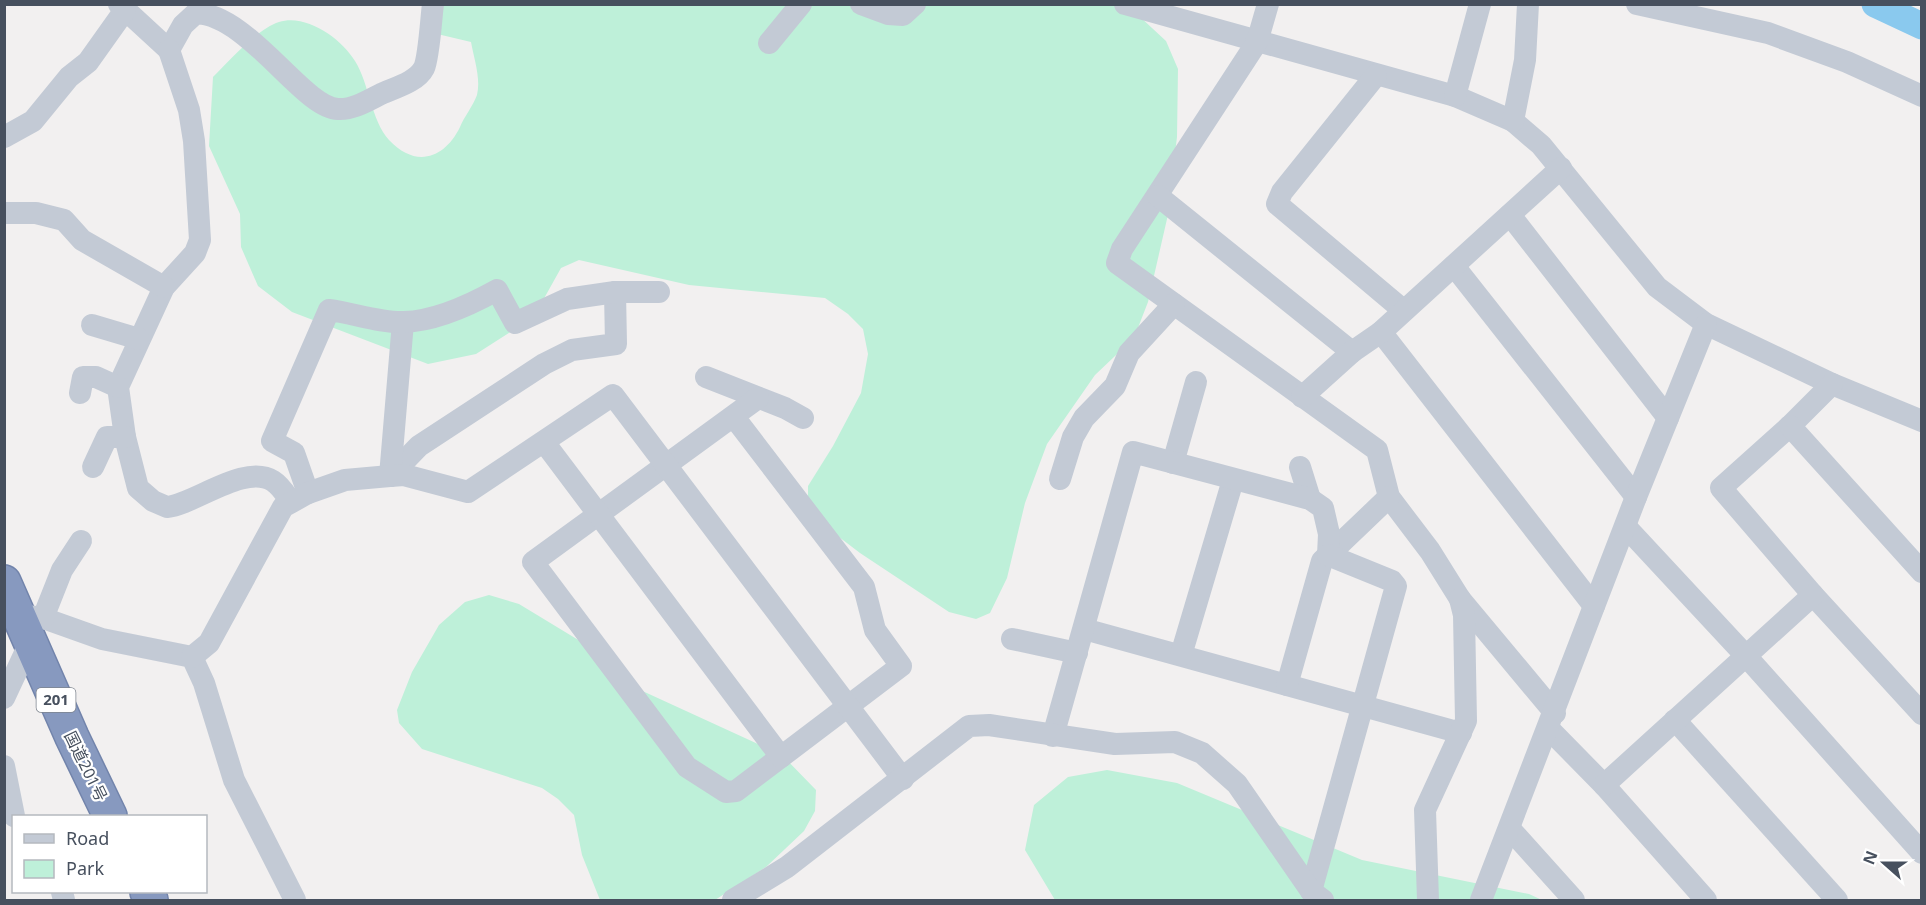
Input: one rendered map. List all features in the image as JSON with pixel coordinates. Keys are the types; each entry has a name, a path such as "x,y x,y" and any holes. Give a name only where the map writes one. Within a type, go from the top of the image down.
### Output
{"highway":[{"name":"国道201号","path":"4,582 31,626 72,737 110,815"}],"street":[{"path":"169,50 189,17 196,13 204,14 250,39 312,95 326,106 338,109 363,103 411,81 423,69 433,4"},
{"path":"769,44 801,4"},
{"path":"861,4 888,14 903,15 915,4"},
{"path":"1125,4 1455,96 1513,121 1541,145 1561,168 1657,287 1706,324 1832,384 1921,419"},
{"path":"1268,4 1257,42 1122,249 1117,263 1377,450 1389,497 1430,551 1460,599 1552,720 1698,898"},
{"path":"1455,96 1480,4"},
{"path":"1513,121 1525,60 1528,4"},
{"path":"1637,4 1768,33 1847,62 1922,96"},
{"path":"4,137 33,121 69,77 88,62 122,7 169,50 186,95 191,120 200,240 195,253 164,287 118,387 125,437 138,488 153,501 167,507 228,483 257,477 271,480 300,498"},
{"path":"1376,75 1282,192 1277,204 1403,310"},
{"path":"1302,397 1352,352 1381,332 1561,168"},
{"path":"1158,196 1352,352"},
{"path":"4,213 36,213 64,220 82,240 164,287"},
{"path":"1510,215 1668,418"},
{"path":"1454,266 1636,497"},
{"path":"300,498 294,453 273,441 329,310 403,322 431,317 474,303 497,290 515,322 567,300 615,292 659,292"},
{"path":"390,476 419,446 544,364 572,350 616,344 615,292"},
{"path":"1060,479 1073,437 1084,418 1115,386 1129,353 1174,304"},
{"path":"390,476 403,322"},
{"path":"1481,900 1636,497 1706,324"},
{"path":"92,325 139,339"},
{"path":"1381,332 1594,606"},
{"path":"80,393 83,377 96,377 118,387"},
{"path":"706,377 803,418"},
{"path":"1173,463 1196,382"},
{"path":"1832,384 1790,426 1721,488 1813,595 1919,705"},
{"path":"192,657 209,643 283,507 345,480 390,476 404,475 468,492 613,395 903,779"},
{"path":"734,417 864,587 875,630 901,666 782,758 736,791 726,792 687,767 533,562 758,398"},
{"path":"1790,426 1922,572"},
{"path":"93,468 107,437 125,437"},
{"path":"544,442 782,758"},
{"path":"1053,736 1132,452 1310,499 1323,508 1329,534 1328,555"},
{"path":"1300,467 1310,499"},
{"path":"1181,655 1233,480"},
{"path":"1287,685 1322,561 1389,497"},
{"path":"1626,527 1746,656 1922,853"},
{"path":"4,698 26,652 31,626 81,541"},
{"path":"1317,896 1362,707 1396,586 1392,581 1328,555"},
{"path":"1604,785 1813,595"},
{"path":"1428,900 1425,810 1466,721 1464,615 1460,599"},
{"path":"31,626 192,657"},
{"path":"1084,629 1461,733"},
{"path":"1012,639 1077,653"},
{"path":"192,657 204,683 234,780 295,900"},
{"path":"1676,720 1838,900"},
{"path":"733,900 787,867 969,726 989,725 1115,744 1175,742 1202,753 1238,784 1317,896"},
{"path":"4,766 14,815"},
{"path":"1510,829 1575,900"}],"green space":[{"path":"437,5 1122,5 1138,15 1166,41 1178,69 1177,137 1167,219 1148,302 1134,338 1095,375 1047,444 1025,503 1007,578 990,613 976,619 949,612 860,553 822,524 808,501 808,486 833,446 861,393 868,354 863,329 848,314 825,298 689,285 579,260 561,268 537,311 512,331 476,354 428,364 292,312 258,286 241,247 240,214 209,146 213,77 244,46 271,26 289,20 311,25 341,44 355,61 378,122 389,140 409,155 429,156 438,152 454,138 478,89 478,75 471,42 433,33"},
{"path":"489,595 519,604 580,641 625,683 782,755 816,790 815,811 804,831 766,867 715,900 600,900 582,855 574,815 558,799 542,788 422,749 399,723 397,710 412,672 439,625 465,602"},
{"path":"1107,770 1177,783 1362,860 1529,894 1542,900 1055,900 1025,850 1034,805 1068,777"}],"waterway":[{"path":"1875,4 1922,26"}]}
